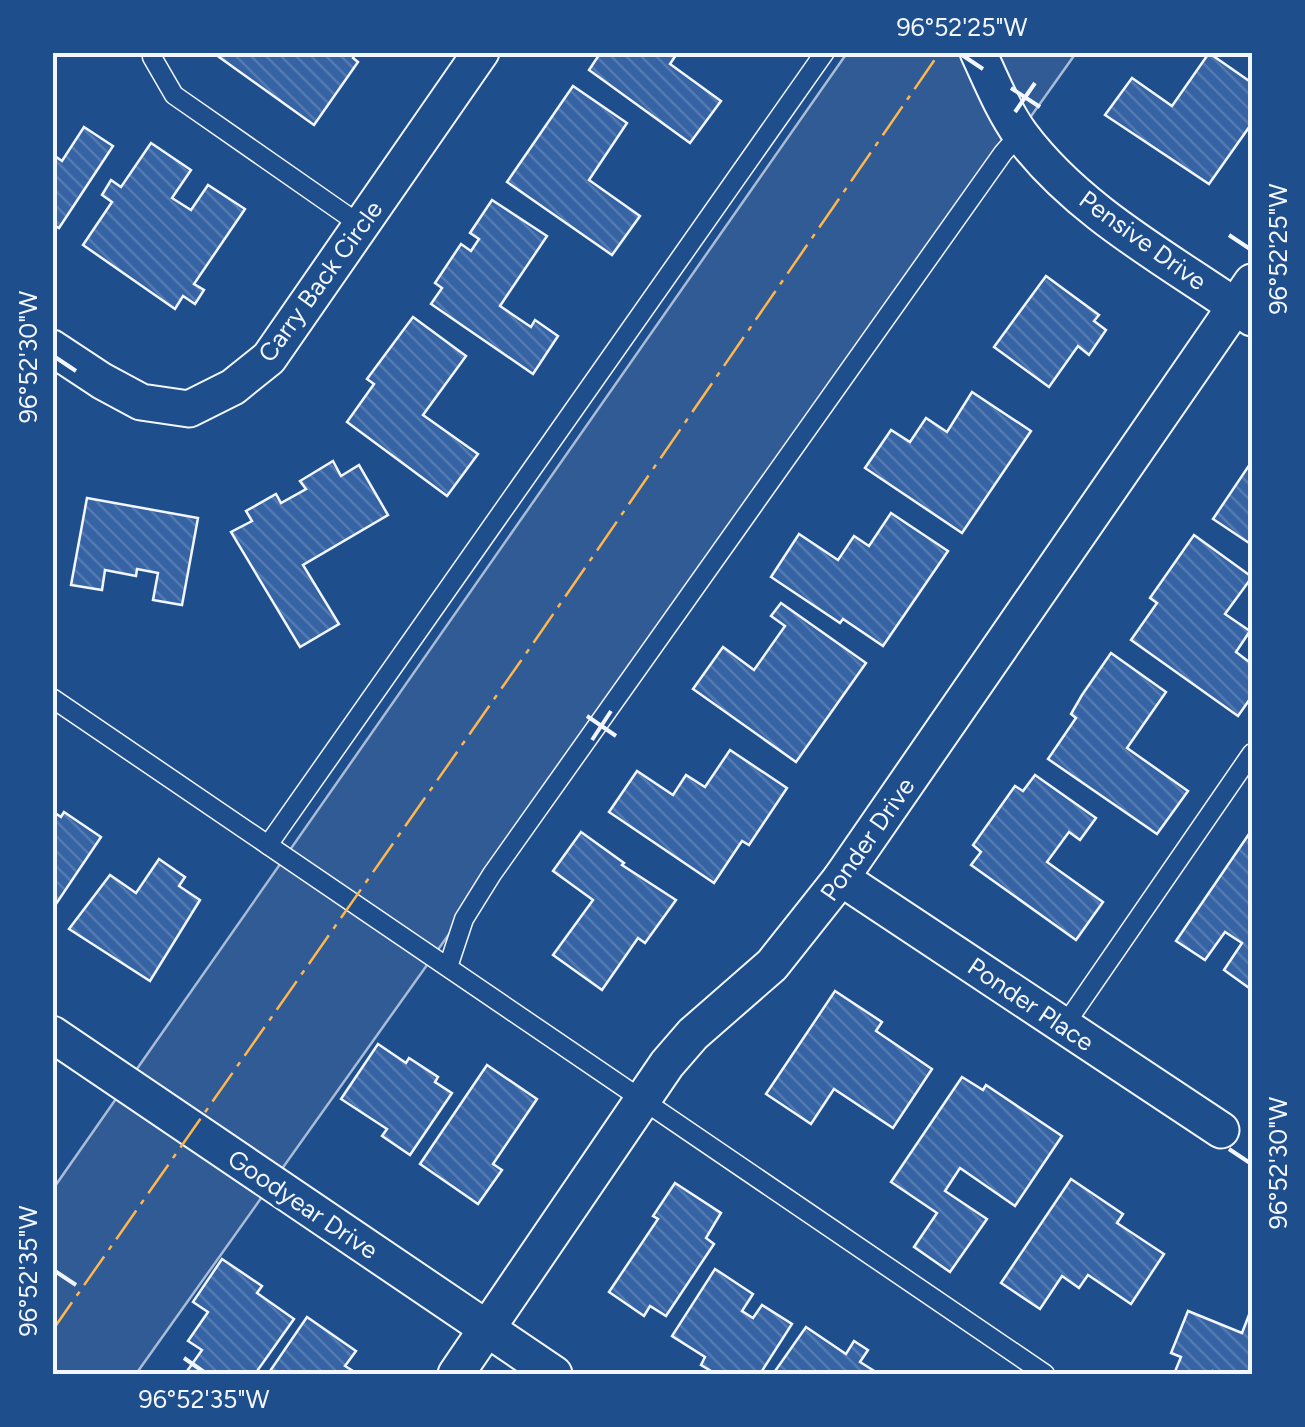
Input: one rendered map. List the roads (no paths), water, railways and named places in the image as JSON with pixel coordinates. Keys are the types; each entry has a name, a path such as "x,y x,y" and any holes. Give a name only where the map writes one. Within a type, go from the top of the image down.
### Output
{"street":[{"name":"Carry Back Circle","path":"52,348 102,382 141,402 188,408 233,386 269,358 481,52"},
{"name":"Pensive Drive","path":"978,52 1020,134 1049,168 1098,213 1247,302"},
{"name":"Ponder Drive","path":"456,1374 667,1064 693,1034 772,965 841,878 1247,302"},
{"name":"Ponder Place","path":"841,878 1221,1130"},
{"name":"Goodyear Drive","path":"52,1034 554,1374"}],"lane":[{"path":"153,52 152,57 174,95 362,226"},
{"path":"268,845 824,52"},
{"path":"448,967 464,920 492,874 1002,154 1020,134"},
{"path":"52,698 1046,1374"},
{"path":"1064,1026 1252,753"}]}
